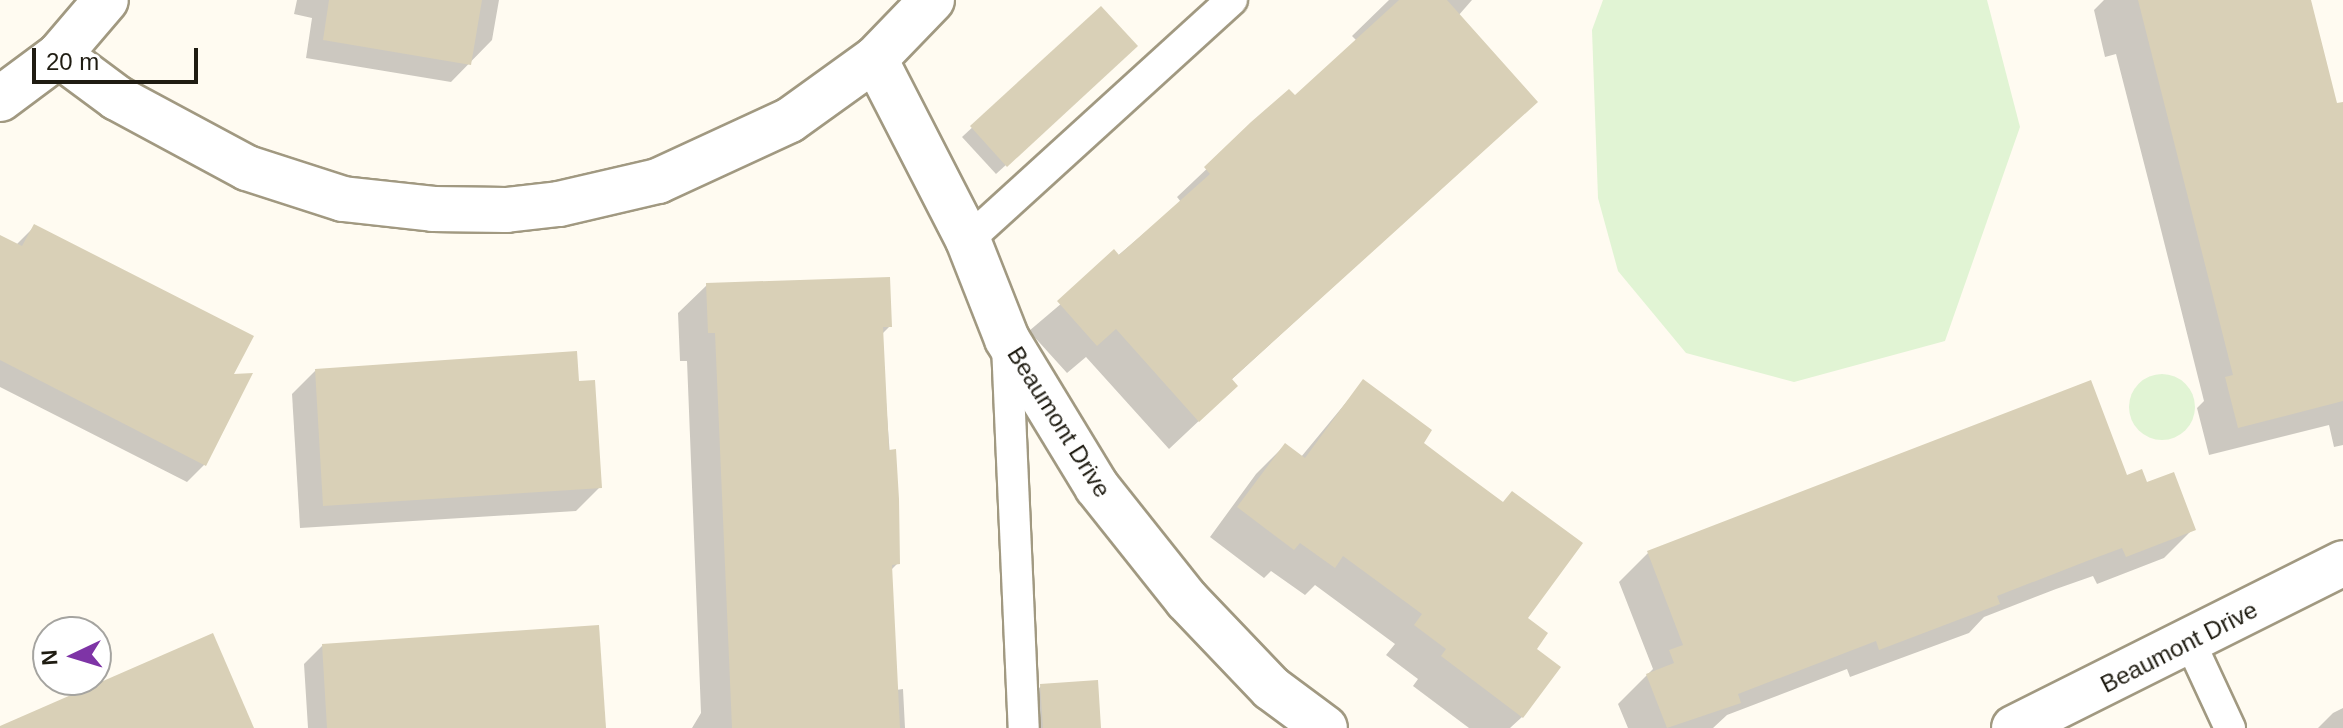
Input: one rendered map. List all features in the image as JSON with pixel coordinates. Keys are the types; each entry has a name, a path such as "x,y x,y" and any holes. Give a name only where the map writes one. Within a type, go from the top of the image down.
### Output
{"street":[{"path":"0,99 59,55 106,0"},
{"path":"59,55 117,98 247,168 343,199 491,210 559,204 658,181 790,120 875,59 932,0"},
{"name":"Beaumont Drive","path":"875,59 968,240 1007,339 1097,487 1187,600 1271,688 1325,728"},
{"name":"Beaumont Drive","path":"2014,728 2343,563"}],"lane":[{"path":"968,240 1232,0"},
{"path":"1007,339 1024,728"},
{"path":"2190,642 2230,728"}],"green space":[{"path":"1603,0 1987,0 2020,127 1945,341 1794,382 1686,353 1618,271 1598,198 1592,30"},
{"path":"2162,374 2175,377 2185,384 2192,394 2195,407 2192,420 2185,430 2175,437 2162,440 2149,437 2139,430 2132,420 2129,407 2132,394 2139,384 2149,377"}],"building":[{"path":"329,0 482,0 471,65 323,40"},
{"path":"1399,0 1447,0 1538,102 1232,379 1238,386 1199,422 1116,329 1097,346 1057,301 1114,249 1119,255 1210,174 1204,167 1251,122 1289,89 1295,95"},
{"path":"2138,0 2311,0 2337,103 2343,102 2343,401 2238,428 2225,377 2233,375"},
{"path":"1101,6 1138,46 1007,167 970,126"},
{"path":"34,224 254,336 234,374 253,373 206,466 0,360 0,235 22,246"},
{"path":"890,277 892,327 883,327 889,450 896,449 899,499 900,564 892,565 900,728 732,728 715,333 708,333 706,283"},
{"path":"577,351 579,381 595,380 602,488 323,506 315,369"},
{"path":"1363,379 1432,430 1424,443 1457,468 1503,502 1512,491 1583,543 1528,618 1548,633 1537,649 1561,667 1523,718 1441,656 1446,649 1414,625 1422,614 1343,556 1335,568 1300,543 1294,550 1237,507 1285,443 1305,458"},
{"path":"2091,380 2127,475 2142,469 2147,482 2174,472 2196,530 2126,557 2122,548 2087,561 1997,596 2000,604 1879,650 1876,641 1738,694 1741,703 1667,728 1646,674 1674,663 1669,650 1683,645 1647,551"},
{"path":"599,625 606,728 327,728 322,644"},
{"path":"213,633 254,728 0,728 69,696 112,696 112,677"},
{"path":"1098,680 1101,728 1043,728 1040,684"}]}
